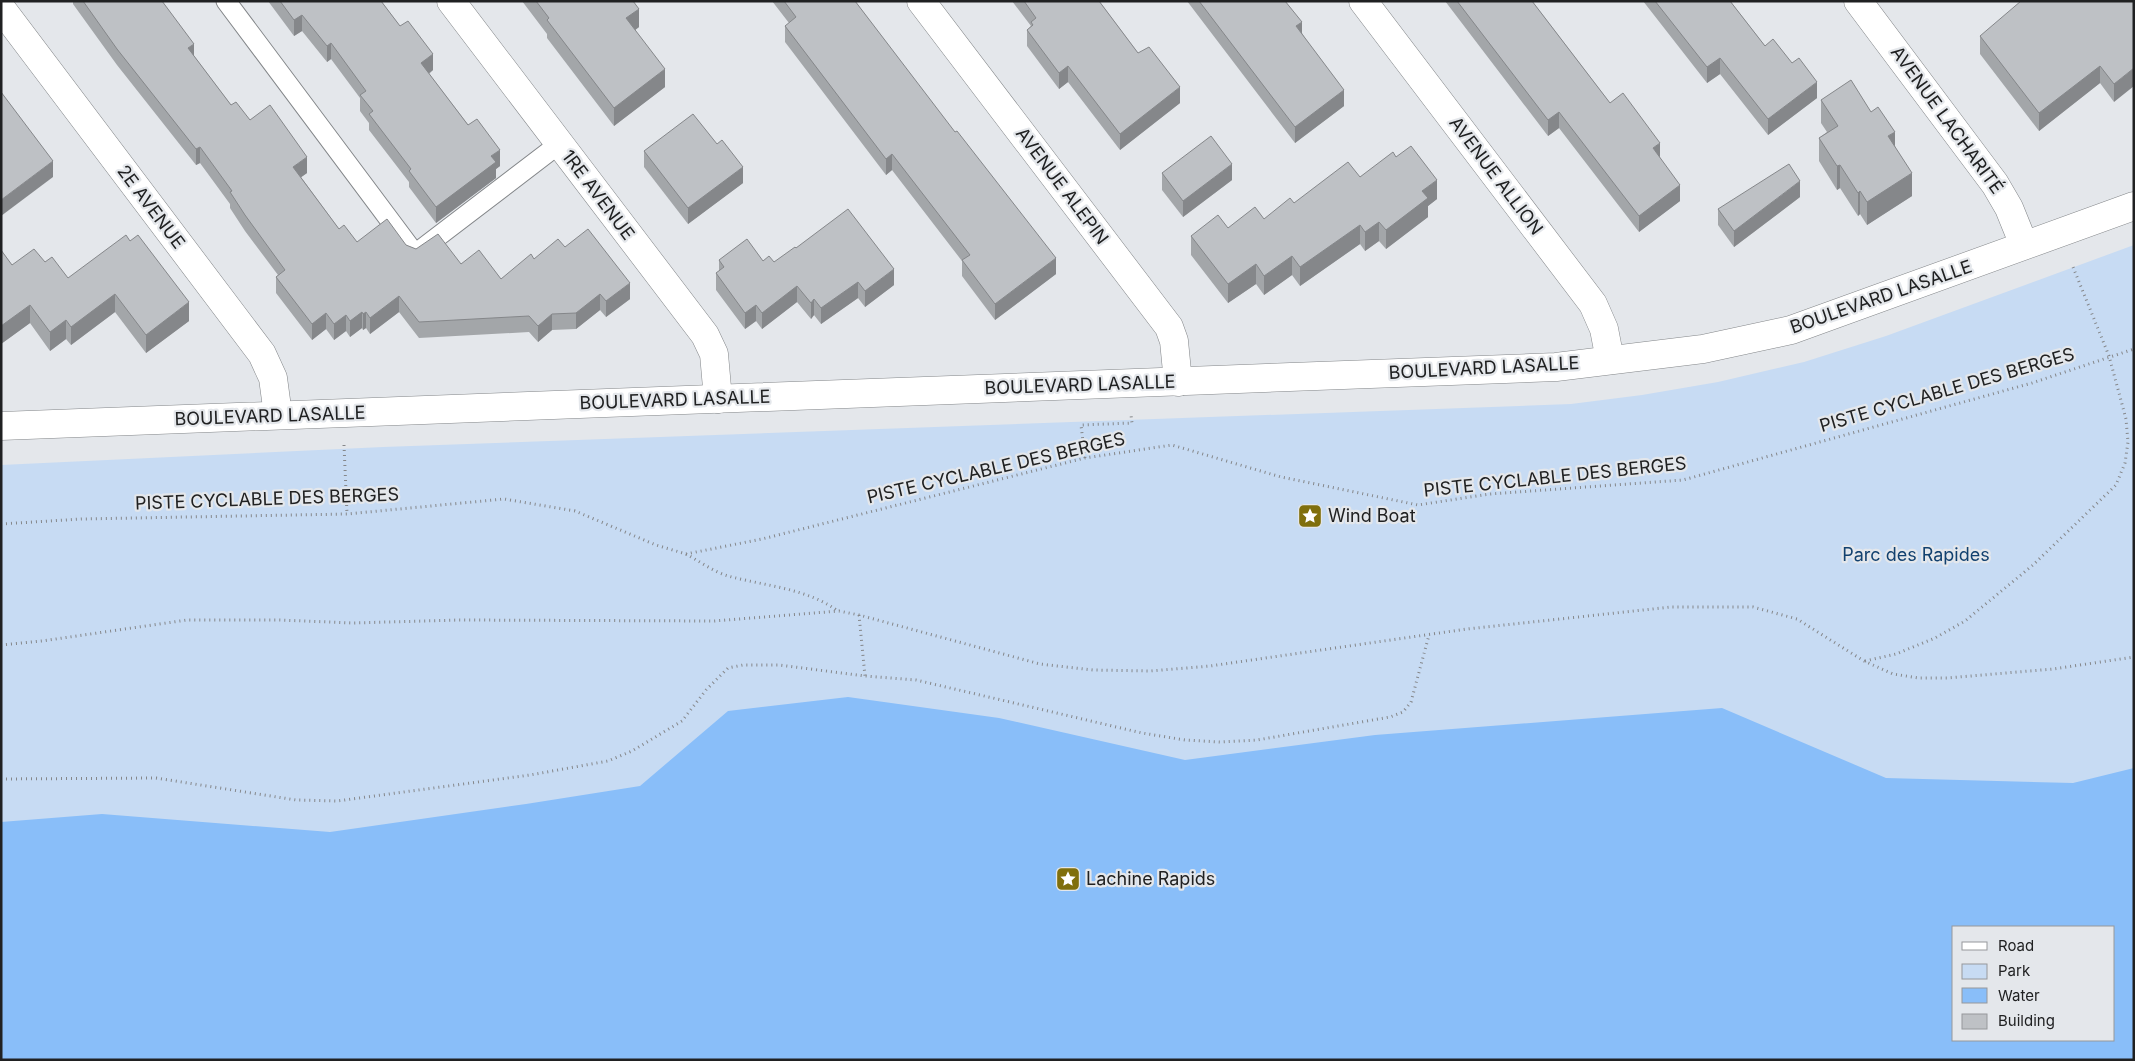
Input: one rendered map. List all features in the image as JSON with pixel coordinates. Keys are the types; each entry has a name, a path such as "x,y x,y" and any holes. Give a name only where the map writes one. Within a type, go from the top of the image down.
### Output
{"street":[{"name":"1RE AVENUE","path":"451,1 711,344 716,367 718,399"},
{"name":"AVENUE ALEPIN","path":"921,1 1169,327 1174,342 1178,382"},
{"name":"AVENUE ALLION","path":"1363,1 1593,304 1604,329 1610,360"},
{"name":"AVENUE LACHARITÉ","path":"1858,1 2000,190 2024,245"},
{"name":"2E AVENUE","path":"1,8 262,354 273,378 278,414"},
{"name":"BOULEVARD LASALLE","path":"1,426 1556,367 1703,349 1791,330 2134,206"}],"lane":[{"path":"226,1 415,254 559,144"}],"path":[{"path":"1864,661 1896,654 1934,638 1965,621 2033,565 2116,485 2124,463 2128,442 2126,419 2109,356 2074,267"},
{"name":"PISTE CYCLABLE DES BERGES","path":"1,524 81,519 348,514 504,499 575,511 656,545 686,554 762,539 1085,458 1172,445 1281,477 1418,505 1490,494 1683,480 2032,383 2134,349"},
{"path":"1085,458 1081,425 1132,423 1131,406"},
{"path":"344,437 348,514"},
{"path":"686,554 725,575 824,601 839,611"},
{"path":"1,644 42,641 187,620 280,620 353,623 459,620 714,621 839,611 1040,664 1093,670 1150,671 1210,666 1429,635 1671,607 1753,606 1797,619 1864,661 1893,674 1919,678 1947,678 2053,669 2134,657"},
{"path":"859,615 865,676"},
{"path":"1,779 156,778 296,800 337,801 530,774 608,761 632,751 682,721 706,690 728,668 743,665 779,665 865,676 916,680 1142,733 1220,742 1257,740 1390,717 1403,712 1411,702 1429,635"}],"green space":[{"name":"Parc des Rapides","path":"2134,245 2134,1060 1,1060 1,465 383,447 1571,404 1642,395 1718,382 1804,362 1886,336"}],"water":[{"name":"Lachine Rapids","path":"848,697 999,718 1185,760 1375,735 1722,708 1886,778 2073,783 2134,768 2134,1060 1,1060 1,822 102,814 330,832 640,786 728,711"}],"building":[{"path":"83,1 162,1 194,44 188,48 231,105 236,102 250,120 270,105 307,157 293,167 339,229 344,225 357,242 387,219 406,245 416,249 438,234 461,264 479,250 501,279 531,254 534,259 558,239 565,247 588,229 630,283 606,301 600,294 576,313 552,314 538,326 529,316 419,322 399,296 370,318 366,312 363,314 362,312 350,321 346,315 334,324 326,313 312,324 276,277 285,270 245,215 230,192 232,191 200,147 196,149 117,49"},
{"path":"280,1 381,1 400,26 408,21 433,54 421,63 468,125 477,119 500,150 491,156 496,162 436,207 409,171 411,169 369,114 373,111 360,95 366,91 331,43 327,46 302,15 294,20"},
{"path":"536,1 633,1 639,9 626,18 665,69 614,108 547,20 549,18"},
{"path":"784,1 855,1 955,132 957,131 1056,258 995,304 962,260 970,255 892,154 886,159 785,26 796,17"},
{"path":"1024,1 1099,1 1138,53 1149,47 1180,87 1120,134 1068,66 1059,73 1027,30 1033,25 1031,22 1036,18"},
{"path":"1199,1 1285,1 1302,22 1296,26 1344,90 1295,127"},
{"path":"1457,1 1532,1 1610,103 1623,93 1660,143 1653,148 1680,185 1639,216 1559,112 1548,120"},
{"path":"1655,1 1730,1 1765,46 1773,39 1792,63 1799,58 1817,82 1768,119 1720,58 1707,67"},
{"path":"2021,1 2134,1 2134,68 2114,84 2100,66 2039,113 1980,36"},
{"path":"1851,80 1871,112 1878,107 1895,132 1888,136 1912,173 1867,202 1860,191 1858,193 1840,165 1837,166 1819,138 1838,126 1821,100"},
{"path":"1,92 53,161 1,200"},
{"path":"693,114 717,144 722,140 743,167 688,208 644,151"},
{"path":"1211,136 1232,164 1183,201 1162,173"},
{"path":"1411,146 1437,180 1422,191 1428,198 1386,230 1379,222 1365,232 1360,225 1300,267 1292,256 1264,276 1256,264 1228,284 1191,236 1218,215 1228,228 1255,207 1264,219 1290,198 1294,203 1348,162 1360,177 1393,152 1396,157"},
{"path":"1789,164 1800,181 1734,231 1718,209"},
{"path":"848,209 894,269 865,291 858,282 821,308 814,299 811,303 797,286 762,313 756,305 745,313 716,273 724,267 719,260 747,239 763,261 769,256 774,262"},
{"path":"126,235 130,241 138,235 189,302 146,335 115,294 71,327 66,320 50,332 30,305 1,326 1,250 12,265 34,249 45,262 52,257 68,278"}],"place":[{"name":"Wind Boat","path":"1310,516"},
{"name":"Lachine Rapids","path":"1068,879"}]}
